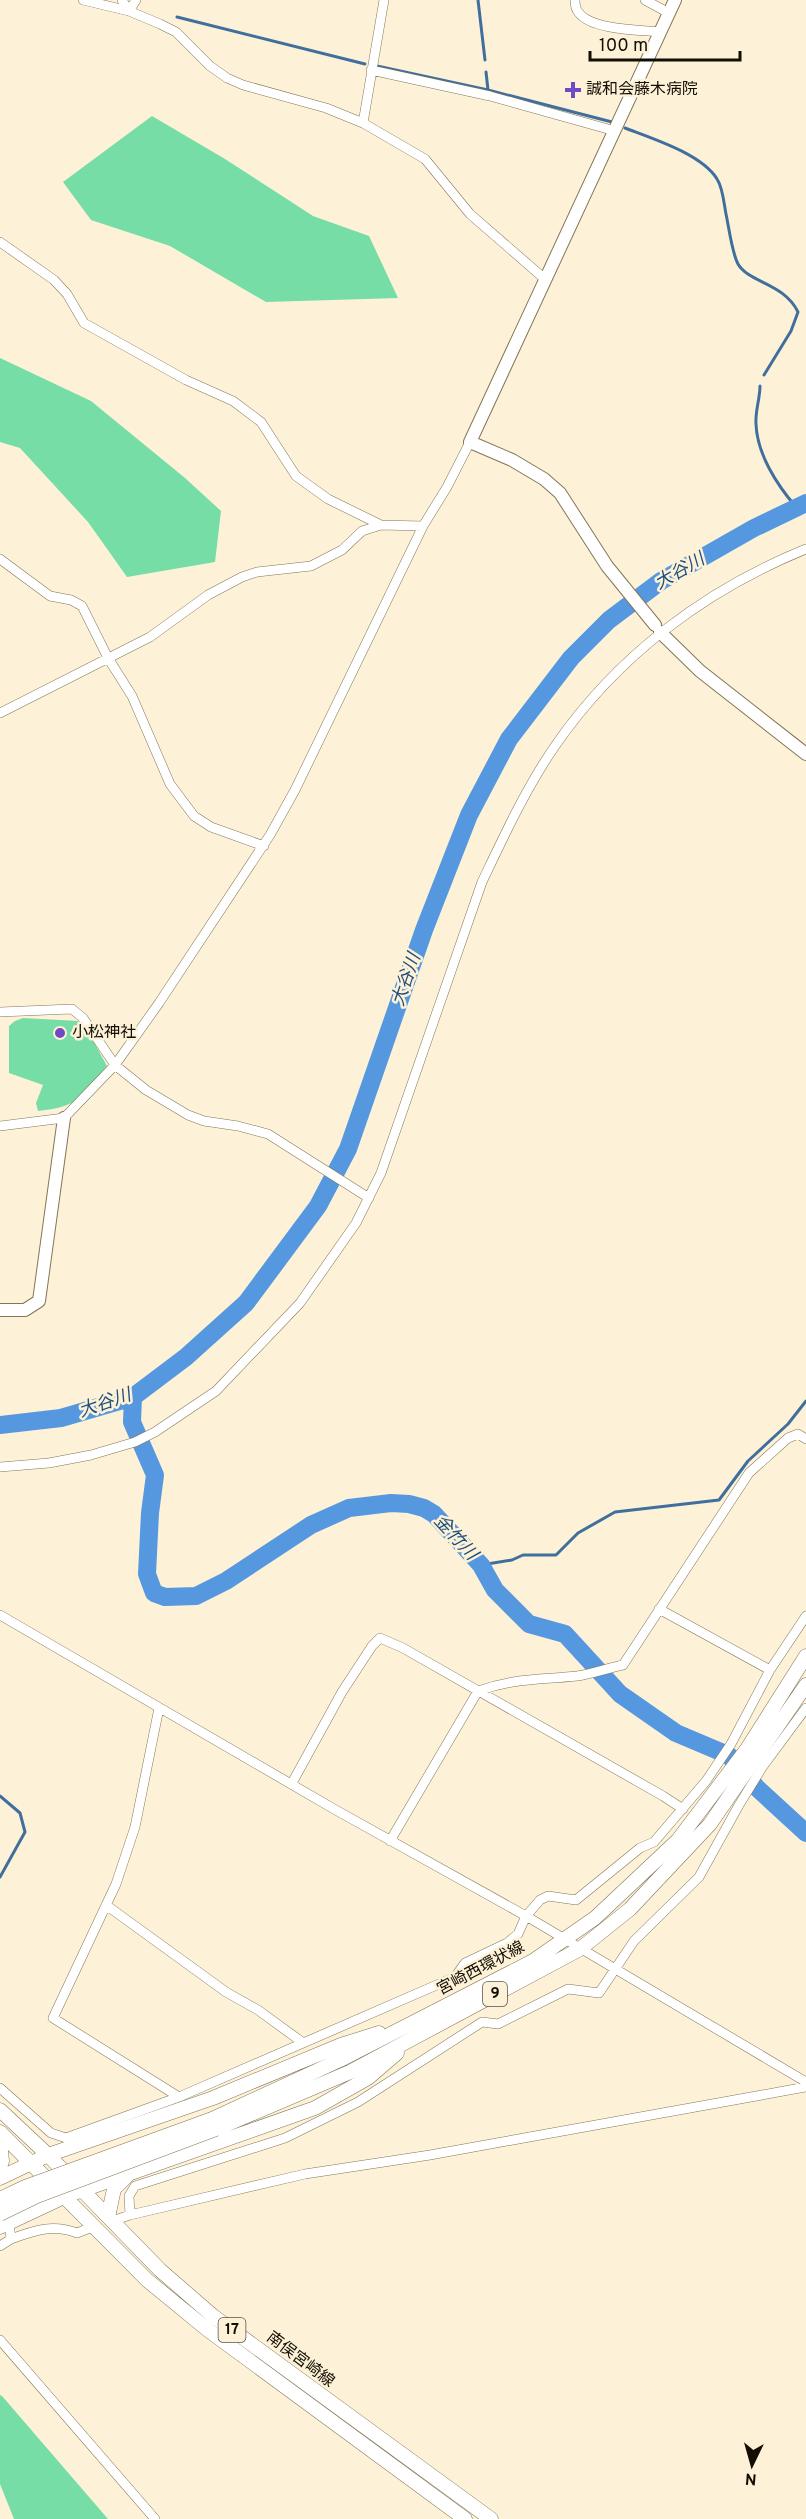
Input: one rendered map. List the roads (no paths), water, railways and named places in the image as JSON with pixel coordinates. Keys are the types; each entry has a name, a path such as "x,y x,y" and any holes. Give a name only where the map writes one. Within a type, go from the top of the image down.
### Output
{"main road":[{"name":"宮崎西環状線","path":"3,2221 37,2196 214,2124 271,2093 414,2030 580,1949 630,1909 710,1824 728,1798 747,1749 806,1656"},
{"name":"宮崎西環状線","path":"414,2030 566,1940 595,1918 678,1840 728,1798 759,1764 806,1685"},
{"path":"0,2178 48,2155 213,2098 341,2045 414,2030"},
{"path":"3,2221 66,2196 315,2108 368,2078 414,2030"},
{"name":"南俣宮崎線","path":"0,2110 48,2155 160,2270 213,2316 491,2519"},
{"name":"宮崎西環状線","path":"0,2199 36,2183 214,2124"},
{"name":"南俣宮崎線","path":"0,2132 147,2280 208,2331 465,2519"},
{"path":"0,2141 3,2161 0,2167"},
{"path":"110,2219 114,2189 130,2174"}],"street":[{"path":"83,0 129,11 176,32 210,66 227,78 243,85 326,108 363,123 425,159 470,214 546,280"},
{"path":"122,0 129,11"},
{"path":"129,11 136,0"},
{"path":"363,123 370,70 384,0"},
{"path":"574,0 578,13 590,21 616,28 660,32"},
{"path":"645,0 669,13"},
{"path":"0,1310 25,1311 39,1301 63,1118 115,1065 264,846 295,790 423,526 447,487 470,442 675,0"},
{"path":"370,70 490,96 615,130"},
{"path":"0,242 54,280 67,294 84,323 186,380 233,402 261,422 296,476 328,499 381,525"},
{"path":"470,442 512,460 544,479 560,493 607,566 658,628 700,671 806,754"},
{"path":"0,713 150,637 225,585 257,573 311,566 342,550 362,531 381,525 423,526"},
{"path":"0,1467 48,1463 90,1455 135,1442 155,1432 216,1391 300,1303 356,1222 399,1126 441,994 482,882 501,841 555,746 595,694 658,628 739,582 806,549"},
{"path":"0,559 50,596 71,600 82,606 108,658 132,696 170,784 194,816 211,827 264,846"},
{"path":"0,1012 72,1009 83,1018 115,1065 146,1090 188,1115 204,1121 238,1126 268,1134 367,1197"},
{"path":"0,1126 63,1118"},
{"path":"390,1841 478,1691 501,1683 541,1677 578,1676 623,1665 749,1473 788,1438 798,1434 806,1439"},
{"path":"659,1609 770,1671"},
{"path":"0,1614 390,1841 526,1916 806,2082"},
{"path":"0,2088 51,2133 66,2138 179,2097 455,1977 465,1964 507,1943 518,1934 526,1916 540,1900 548,1896 576,1900 640,1848 654,1842 706,1781 731,1744 770,1671 806,1616"},
{"path":"292,1783 342,1692 372,1646 380,1638 478,1691 683,1809"},
{"path":"159,1708 135,1827 106,1905 53,2018 179,2097"},
{"path":"759,1764 806,1708"},
{"path":"130,2215 129,2196 135,2186 285,2138 358,2102 482,2022 498,2024 568,1989 599,1994 614,1968 634,1941 699,1877 728,1798"},
{"path":"106,1905 226,1992 258,2010 302,2042"},
{"path":"110,2219 305,2174 430,2155 806,2087"},
{"path":"3,2221 11,2239"},
{"path":"0,2246 11,2239 40,2228 65,2229 77,2233 95,2226"},
{"path":"0,2340 155,2519"}],"waterway":[{"path":"478,0 485,60"},
{"path":"177,17 365,64"},
{"path":"377,66 488,90"},
{"path":"486,72 488,90 612,122"},
{"path":"625,128 675,148 710,170 721,187 732,247 738,264 750,275 784,295 798,312 791,331 764,375"},
{"path":"760,386 756,419 760,447 769,469 796,507"},
{"name":"大谷川","path":"0,1425 61,1418 133,1397 186,1357 246,1303 318,1206 348,1149 424,930 469,815 509,739 571,658 609,620 661,581 754,528 806,503"},
{"name":"金竹川","path":"133,1397 132,1422 155,1475 150,1513 147,1574 154,1593 165,1597 196,1596 226,1581 311,1525 349,1508 391,1503 424,1508 434,1514 481,1565 495,1590 529,1624 565,1634 620,1694 676,1733 728,1755 756,1787 806,1833"},
{"path":"481,1565 512,1560 523,1555 556,1555 578,1533 615,1512 719,1500 748,1461 788,1424 806,1401"},
{"path":"0,1796 20,1813 25,1832 0,1877"}],"place":[{"name":"誠和会藤木病院","path":"573,90"},
{"name":"小松神社","path":"60,1033"}]}
